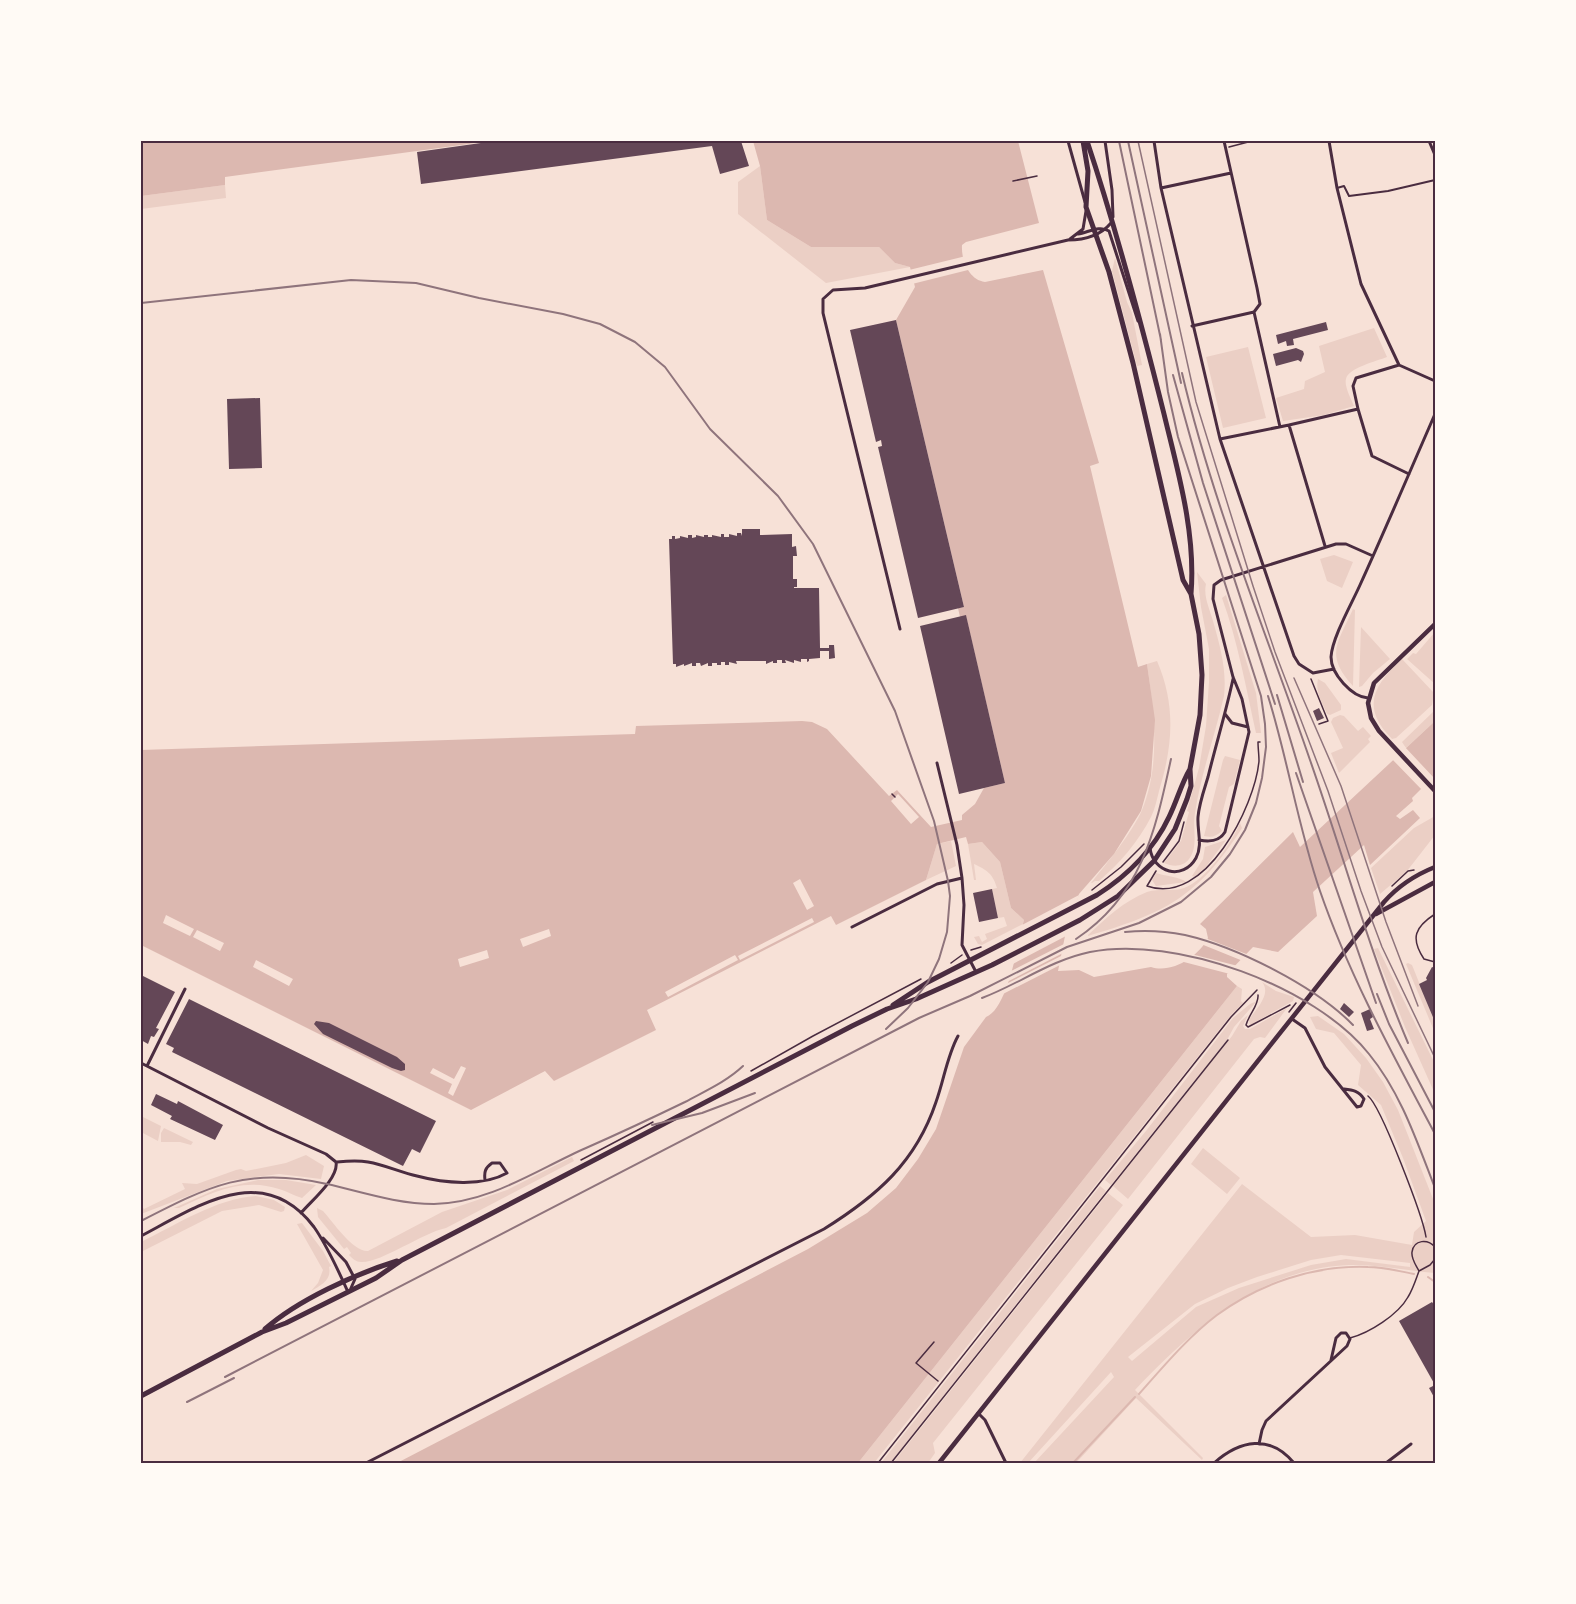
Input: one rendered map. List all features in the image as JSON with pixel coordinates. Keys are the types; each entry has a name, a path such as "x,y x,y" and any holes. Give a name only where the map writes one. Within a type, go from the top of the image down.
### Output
{"main road":[{"path":"1085,141 1088,171 1086,207 1109,272 1183,580 1191,594"},
{"path":"887,1009 916,999 1014,954 1070,925 1118,896 1154,861 1175,830 1191,786 1190,770 1200,715 1202,682 1199,634 1191,594 1191,565 1183,498 1145,336 1113,219 1085,141"},
{"path":"1433,787 1373,723 1368,698 1374,683 1435,624"},
{"path":"141,1396 262,1332 286,1323 376,1278 402,1260 887,1009 911,992 1110,887 1150,848 1165,826 1182,782 1190,770"},
{"path":"939,1463 1374,916 1399,887 1435,867"},
{"path":"1374,916 1398,900 1435,882"},
{"path":"262,1332 281,1315 344,1282 372,1269 402,1260"}],"street":[{"path":"1068,141 1086,207 1085,225 1078,234 1068,240"},
{"path":"1078,234 1106,229 1113,219 1112,190 1105,141"},
{"path":"1154,141 1161,188 1220,439 1263,566 1294,656 1299,664 1313,673 1334,669"},
{"path":"1192,326 1254,312 1260,304 1224,141"},
{"path":"1329,141 1337,188 1362,284 1399,366"},
{"path":"1429,141 1435,155"},
{"path":"1161,188 1231,173"},
{"path":"1337,188 1344,186 1349,196 1388,191 1435,180"},
{"path":"1106,229 1111,234 1130,300 1145,336"},
{"path":"900,629 822,309 823,298 833,290 865,288 1068,240 1089,238 1095,232"},
{"path":"1254,312 1280,427"},
{"path":"1409,474 1372,456 1353,386 1356,378 1399,366 1435,381"},
{"path":"1220,439 1359,409"},
{"path":"1368,698 1356,696 1334,669 1331,658 1333,649 1350,605 1435,414"},
{"path":"1289,425 1325,546"},
{"path":"1199,840 1215,840 1225,832 1246,749 1248,728 1242,699 1233,677 1213,599 1213,588 1221,580 1325,546 1346,544 1373,556"},
{"path":"1150,848 1154,861 1171,872 1184,870 1196,857 1199,840 1199,810 1233,677"},
{"path":"1225,712 1227,719 1248,728"},
{"path":"937,763 957,846 962,878 964,905 962,948 976,972"},
{"path":"852,927 937,885 962,878"},
{"path":"147,1066 186,989"},
{"path":"1292,1018 1305,1028 1325,1067 1344,1089 1350,1101 1357,1107 1364,1104 1361,1094 1344,1089"},
{"path":"366,1463 824,1229 861,1206 899,1170 914,1149 929,1122 958,1036"},
{"path":"141,1063 268,1128 326,1154 336,1162 337,1167 333,1176 301,1213"},
{"path":"336,1162 352,1160 368,1162 419,1177 444,1180 485,1180 507,1173 500,1163 492,1163 484,1173 485,1180"},
{"path":"141,1236 199,1206 236,1193 252,1192 273,1195 284,1199 301,1213 346,1262 354,1277 353,1285 348,1292"},
{"path":"319,1234 348,1292"},
{"path":"1260,1444 1266,1421 1347,1346 1350,1339 1346,1333 1338,1335 1331,1360"},
{"path":"978,1413 985,1420 1006,1463"},
{"path":"1214,1463 1237,1447 1260,1444 1280,1450 1294,1463"},
{"path":"1386,1463 1411,1444"}],"lane":[{"path":"1435,914 1420,924 1416,940 1424,959 1435,962"},
{"path":"878,1463 1231,1017 1257,990"},
{"path":"1419,1271 1413,1261 1413,1249 1418,1243 1427,1241 1435,1247"},
{"path":"1350,1339 1375,1327 1402,1305 1409,1296 1419,1271 1435,1259"}],"path":[{"path":"1226,147 1252,141"},
{"path":"1012,181 1036,176"},
{"path":"1312,682 1328,721 1318,724"},
{"path":"1259,759 1258,742 1260,742"},
{"path":"892,794 895,797"},
{"path":"1086,894 1121,867 1147,841"},
{"path":"975,948 983,947"},
{"path":"946,966 957,958"},
{"path":"750,1071 923,978"},
{"path":"1257,990 1259,998 1247,1020 1248,1027 1290,1005 1289,1012"},
{"path":"891,1463 1228,1040"},
{"path":"1361,1094 1370,1097 1383,1121 1420,1216 1427,1241"},
{"path":"581,1159 658,1119"},
{"path":"934,1342 916,1363 941,1383"}],"shaded area":[{"path":"141,141 491,141 225,177 225,185 141,196"},
{"path":"753,141 1018,141 1039,223 966,242 962,245 963,257 970,273 985,282 1043,270 1099,463 1090,466 1138,667 1147,664 1155,720 1151,776 1141,811 1114,854 1079,894 1065,936 1058,971 1079,970 1094,977 1151,967 1168,968 1192,957 1208,938 1206,929 1200,924 1293,832 1300,847 1434,722 1435,717 1435,775 1412,798 1413,801 1396,816 1400,819 1413,810 1420,818 1370,865 1364,845 1313,892 1317,916 1278,952 1253,947 1227,974 1227,977 1237,986 858,1463 397,1463 808,1249 867,1213 896,1188 918,1159 936,1129 964,1047 1000,1002 1011,974 1024,920 1011,908 1000,862 982,842 968,844 966,837 937,844 926,880 836,925 831,916 647,1010 656,1030 554,1081 545,1071 471,1110 141,945 141,750 635,734 636,726 802,721 812,722 827,729 889,796 897,790 931,827 962,820 962,815 975,804 984,788 1005,783 966,616 960,617 958,608 964,607 896,320 915,287 910,267 895,263 879,247 811,247 767,220 760,166"},
{"path":"760,166 767,220 811,247 879,247 895,263 910,267 826,283 738,214 738,182"},
{"path":"225,185 226,198 141,209 141,196"},
{"path":"1115,258 1132,313 1142,365 1137,366 1112,271"},
{"path":"1374,328 1387,357 1357,368 1348,375 1346,385 1354,406 1324,415 1283,421 1276,398 1304,389 1305,381 1325,372 1319,346"},
{"path":"1248,347 1266,418 1223,428 1206,357"},
{"path":"1334,555 1353,562 1342,588 1327,581 1320,559"},
{"path":"1197,572 1206,584 1206,598 1224,667 1224,696 1198,798 1194,819 1194,848 1187,862 1174,866 1164,863 1181,841 1199,768 1206,726 1209,649"},
{"path":"1226,595 1256,693 1261,733 1256,733 1237,648 1222,598"},
{"path":"1353,609 1355,610 1353,686 1339,665 1336,648"},
{"path":"1361,627 1390,659 1359,687"},
{"path":"1435,632 1435,684 1407,659 1413,653 1416,654"},
{"path":"1402,659 1434,693 1432,705 1396,738 1392,739 1376,717 1374,697 1384,678"},
{"path":"1157,661 1170,709 1170,741 1155,807 1146,826 1128,852 1099,881 1091,883 1132,828 1142,810 1148,792 1154,756 1154,719 1147,664"},
{"path":"1318,679 1325,683 1341,705 1341,710 1327,714 1318,693"},
{"path":"1435,710 1434,722 1406,748 1402,742"},
{"path":"1344,716 1358,731 1363,727 1371,736 1368,739 1370,742 1339,773 1331,753 1343,748 1331,722 1333,718"},
{"path":"1225,756 1240,760 1234,784 1229,787 1219,826 1222,831 1214,836 1204,836 1223,760"},
{"path":"1435,816 1435,835 1407,871 1380,894 1371,868 1414,828"},
{"path":"1240,823 1242,828 1226,852 1194,887 1177,900 1138,919 1088,936 1116,911 1147,892 1180,889 1192,884 1217,860 1231,841"},
{"path":"1226,840 1205,868 1195,877 1192,876 1203,859 1205,847"},
{"path":"951,841 956,866 926,880 937,844"},
{"path":"982,842 1000,862 1011,908 1024,920 1023,924 982,945 978,944 974,937 979,936 982,942 987,939 985,934 1007,926 1004,917 998,918 992,889 997,888 991,876 974,864 976,880 974,880 968,844"},
{"path":"1156,873 1186,882 1156,886 1152,880"},
{"path":"1378,948 1435,1064 1435,1094 1374,949"},
{"path":"1406,964 1412,965 1435,1022 1435,1033"},
{"path":"1262,982 1276,991 1294,997 1293,1001 1250,1025 1249,1020 1264,996 1265,987"},
{"path":"1237,986 1242,989 1241,1001 1243,1003 1231,1015 874,1463 858,1463"},
{"path":"1257,1001 1234,1027 1227,1040 1111,1185 1105,1180 1233,1018"},
{"path":"1287,1008 1265,1038 1254,1039 1128,1199 1113,1186 1232,1036 1241,1021 1248,1015 1243,1026 1245,1029 1250,1029"},
{"path":"1318,1016 1344,1034 1366,1058 1383,1082 1398,1110 1435,1204 1435,1273 1362,1265 1328,1267 1295,1274 1265,1286 1236,1302 1209,1322 1183,1343 1135,1390 1203,1458 1202,1460 1136,1398 1076,1463 1034,1463 1114,1377 1111,1372 1028,1463 1020,1463 1242,1184 1311,1237 1355,1235 1412,1245 1414,1232 1426,1221 1381,1105 1358,1085 1361,1065 1334,1033 1316,1029 1310,1017","holes":["1341,1255 1410,1263 1410,1267 1346,1259 1311,1265 1239,1288 1196,1307 1132,1361 1128,1357 1195,1304 1257,1277 1311,1260"]},
{"path":"141,1116 161,1126 158,1141 141,1132"},
{"path":"164,1128 193,1142 191,1145 180,1142 161,1142 161,1133"},
{"path":"1203,1148 1240,1178 1227,1194 1191,1164"},
{"path":"306,1155 324,1166 321,1179 279,1174 227,1181 141,1214 141,1205 144,1209 185,1189 182,1183 197,1184 236,1170 246,1171 286,1163"},
{"path":"572,1157 574,1161 446,1228 369,1261 359,1262 353,1259 347,1247 344,1249 318,1217 317,1208 323,1211 350,1242 368,1251 442,1212 507,1190"},
{"path":"258,1180 286,1180 316,1185 302,1198 266,1186 240,1186 216,1192 174,1208 217,1189"},
{"path":"1100,1186 1106,1191 890,1463 881,1463"},
{"path":"1108,1193 1123,1205 933,1443 935,1453 928,1463 893,1463"},
{"path":"256,1196 274,1200 285,1207 284,1211 259,1205 222,1211 141,1252 141,1242 197,1213 226,1202"},
{"path":"302,1223 331,1266 327,1279 311,1291 318,1283 323,1270 297,1224"}],"pier":[{"path":"966,256 972,269 912,284 909,270"},
{"path":"1404,746 1435,779 1423,791 1391,758"},
{"path":"898,794 919,817 911,824 891,801"},
{"path":"800,879 814,906 807,910 793,883"},
{"path":"1079,895 1066,936 1011,965 1022,925"},
{"path":"166,915 194,929 190,936 163,923"},
{"path":"812,918 814,922 740,960 738,956"},
{"path":"549,929 551,936 523,947 520,939"},
{"path":"197,930 224,943 220,951 193,937"},
{"path":"1205,938 1249,955 1243,961 1201,944"},
{"path":"1064,944 1063,953 1005,983 1007,973"},
{"path":"487,950 489,958 460,967 458,959"},
{"path":"1191,954 1238,966 1230,974 1180,961"},
{"path":"735,955 738,960 668,997 665,992"},
{"path":"1063,955 1062,964 1003,994 1004,985"},
{"path":"256,960 293,979 289,986 253,967"},
{"path":"461,1066 466,1068 453,1096 448,1093 452,1084 430,1073 433,1068 454,1079"}],"building":[{"path":"495,141 741,141 749,166 720,174 712,146 421,184 417,152"},
{"path":"896,320 964,607 918,618 878,447 882,446 881,440 876,442 850,330"},
{"path":"1326,322 1328,330 1293,339 1294,345 1287,346 1286,341 1278,344 1276,335"},
{"path":"1296,348 1303,351 1301,362 1298,360 1276,366 1273,354"},
{"path":"260,398 262,468 229,469 227,399"},
{"path":"742,529 760,529 760,535 792,534 792,547 796,546 797,556 793,556 793,579 797,579 797,587 794,588 819,588 820,648 829,648 829,645 834,645 835,658 829,659 829,651 820,651 820,658 809,659 807,662 807,659 801,659 801,662 794,660 794,663 785,660 786,663 782,663 782,660 777,660 777,663 773,661 766,664 766,661 736,661 737,664 729,662 729,665 721,662 721,665 712,663 712,666 708,666 708,663 701,666 700,663 696,663 696,666 692,666 692,663 676,667 676,664 673,664 669,539 672,539 672,536 675,536 675,539 680,536 688,538 688,535 692,535 692,538 696,535 721,537 721,534 729,537 729,534 737,536 737,533 741,533 742,536"},
{"path":"966,615 1005,783 959,794 920,626"},
{"path":"1319,708 1324,718 1317,721 1313,711"},
{"path":"992,889 998,918 979,922 973,893"},
{"path":"1432,967 1435,968 1435,1022 1419,984 1427,980"},
{"path":"141,975 175,992 156,1028 159,1029 154,1037 151,1036 148,1044 141,1040"},
{"path":"189,999 436,1121 420,1153 412,1149 403,1166 172,1052 174,1048 166,1044"},
{"path":"1344,1003 1354,1012 1349,1017 1340,1009"},
{"path":"1370,1009 1373,1017 1370,1019 1374,1029 1367,1031 1361,1013"},
{"path":"316,1021 329,1023 397,1057 405,1064 405,1070 392,1068 323,1034 314,1024"},
{"path":"156,1094 177,1104 178,1101 223,1125 215,1140 170,1119 172,1116 151,1105"},
{"path":"1432,1302 1435,1306 1435,1385 1399,1321"},
{"path":"1435,1385 1435,1399 1429,1388"}],"waterway":[{"path":"1139,1394 1206,1324 1234,1304 1270,1285 1308,1273 1348,1267 1379,1268 1414,1274"},
{"path":"1428,1277 1435,1282"},
{"path":"1073,1463 1135,1397"}],"tram line":[{"path":"1138,141 1196,402 1253,586 1382,947 1435,1058"},
{"path":"1294,678 1341,786 1386,922 1418,1006"}],"railway":[{"path":"1119,141 1161,340"},
{"path":"1128,141 1181,383"},
{"path":"141,303 351,280 416,283 600,324 635,342 665,367 710,429 778,496 813,544 895,711 934,821 950,896 947,932 939,959 928,982 908,1008 886,1029"},
{"path":"225,1377 919,1018 970,996 1067,947 1139,923 1181,902 1211,877 1230,854 1245,830 1256,803 1266,747 1265,724 1261,696 1178,437 1168,392 1160,334"},
{"path":"1182,373 1209,471 1241,568 1310,760 1381,973 1408,1043"},
{"path":"1173,375 1203,483 1275,704"},
{"path":"1277,695 1303,782"},
{"path":"1268,696 1305,843 1320,891 1344,953 1403,1075 1435,1134"},
{"path":"1076,939 1098,922 1131,882 1142,860 1159,812 1171,759"},
{"path":"1296,773 1376,1003"},
{"path":"1125,932 1148,931 1185,935 1251,958 1318,996 1353,1025"},
{"path":"982,998 1048,966 1090,952 1124,949 1162,951 1201,959 1241,971 1279,987 1315,1007 1345,1029 1369,1054 1399,1101 1435,1188"},
{"path":"1377,994 1389,1024 1435,1112"},
{"path":"141,1221 209,1189 251,1179 274,1177 299,1179 393,1200 420,1203 434,1204 474,1198 512,1184 685,1102 722,1082 743,1066"},
{"path":"652,1125 702,1113 755,1093"},
{"path":"187,1402 234,1378"}]}
